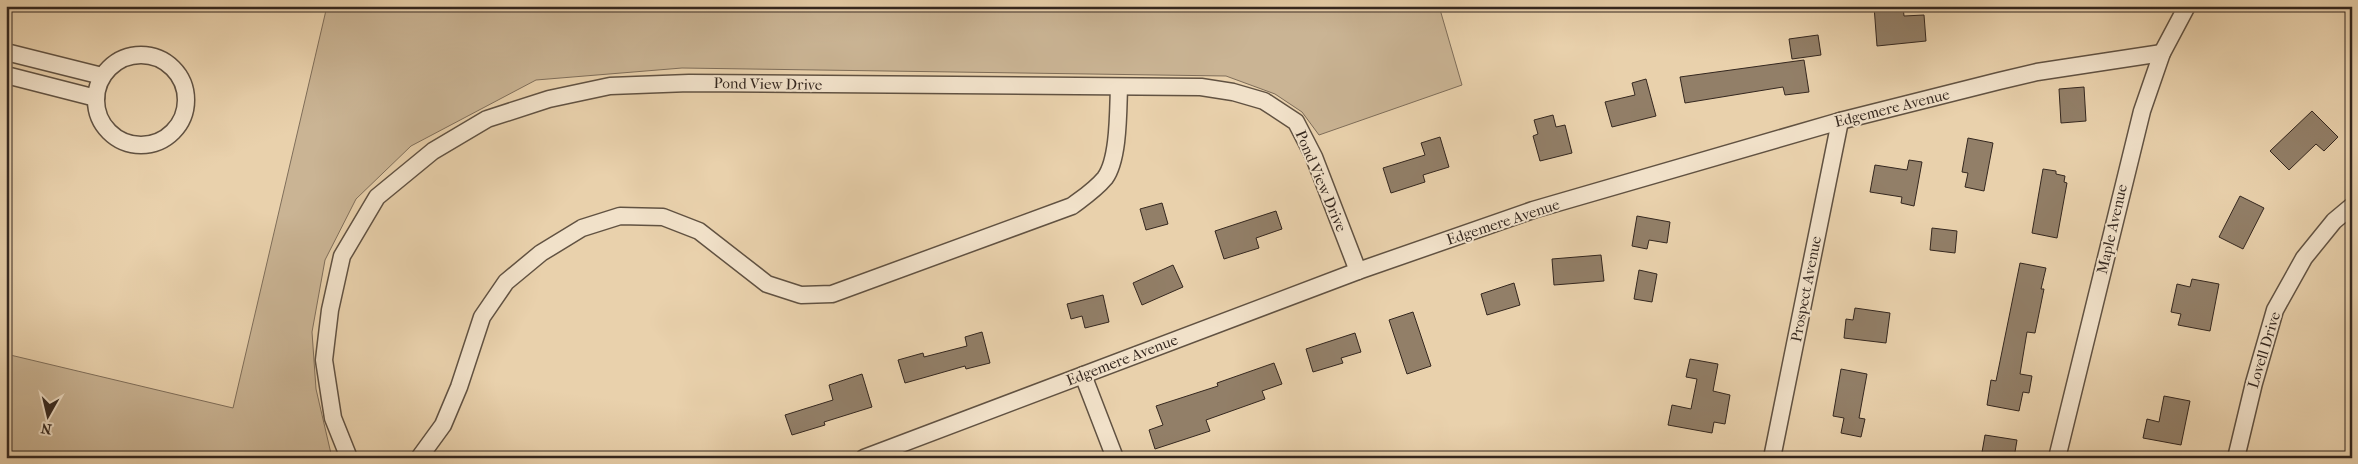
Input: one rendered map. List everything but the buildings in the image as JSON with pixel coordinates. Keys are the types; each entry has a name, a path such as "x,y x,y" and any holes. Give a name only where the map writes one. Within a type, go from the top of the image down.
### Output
{"street":[{"name":"Maple Avenue","path":"2057,458 2142,111 2162,53 2187,6"},
{"path":"6,52 102,76"},
{"name":"Edgemere Avenue","path":"864,458 1358,271 1533,210 1840,121 2037,72 2162,53"},
{"path":"149,55 168,63 181,79 186,94 185,109 176,129 168,137 147,145 136,145 115,137 106,130 100,120 96,98 102,76 109,67 128,56 149,55"},
{"path":"6,76 96,98"},
{"name":"Pond View Drive","path":"349,458 333,418 324,360 330,310 342,256 377,196 432,151 487,119 549,99 610,86 700,83 1201,87 1233,92 1264,102 1296,122 1314,157 1358,271"},
{"path":"419,458 443,425 482,317 506,282 541,253 582,228 620,216 663,217 699,231 767,284 801,295 832,294 1072,206 1092,192 1106,176 1116,147 1119,87"},
{"name":"Prospect Avenue","path":"1772,458 1840,121"},
{"name":"Lovell Drive","path":"2236,458 2254,383 2275,310 2304,258 2334,221 2352,206"},
{"path":"1083,375 1115,458"}],"shaded area":[{"path":"327,6 1439,6 1462,85 1319,135 1302,112 1275,94 1226,76 682,68 536,80 411,146 356,199 325,260 312,332 316,389 332,458 6,458 6,354 233,408"}]}
